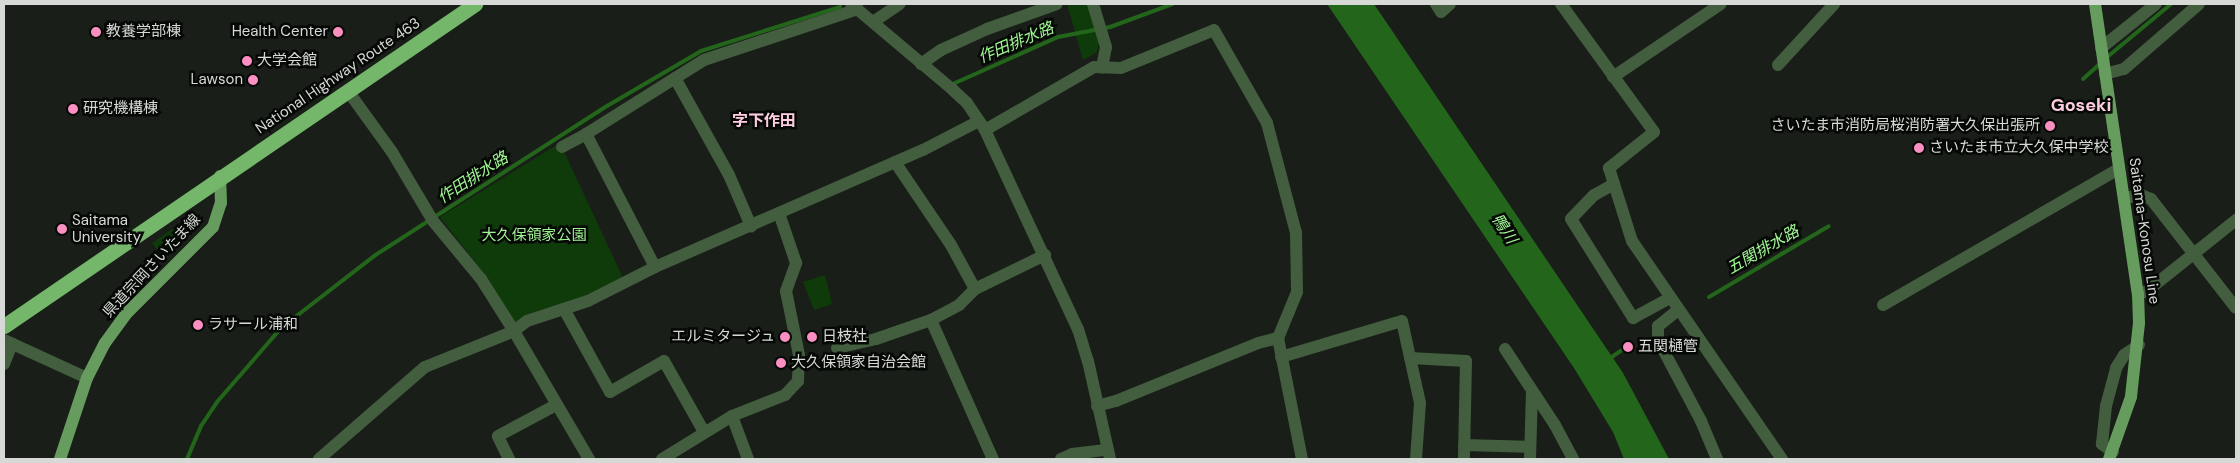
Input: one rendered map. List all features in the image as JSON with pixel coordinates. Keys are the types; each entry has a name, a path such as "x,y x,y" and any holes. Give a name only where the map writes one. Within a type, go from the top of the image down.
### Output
{"highway":[{"name":"National Highway Route 463","path":"4,326 220,176 475,4"}],"main road":[{"name":"Saitama-Konosu Line","path":"2095,4 2138,294 2139,345 2132,396 2111,456"},
{"name":"県道宗岡さいたま線","path":"60,459 87,378 105,343 126,314 213,227 221,203 220,176"}],"street":[{"path":"872,22 900,4"},
{"path":"921,64 941,50 987,29 1057,4"},
{"path":"1093,4 1106,47 1102,68"},
{"path":"1436,4 1442,12 1450,4"},
{"path":"1561,4 1654,132 1610,168 1632,242 1782,459"},
{"path":"1613,76 1721,4"},
{"path":"1778,65 1834,4"},
{"path":"2156,4 2103,60 2124,69 2199,4"},
{"path":"562,147 704,60 854,6 967,103 982,125 1045,255 1078,329 1108,455 1072,454 1061,459"},
{"path":"319,459 425,367 514,331 527,321 588,301 655,267 982,125 1094,67 1121,68 1214,30 1267,123 1296,233 1297,292 1278,338 1302,459"},
{"path":"675,78 729,174 751,226"},
{"path":"348,91 392,152 431,218 481,279 590,459"},
{"path":"586,134 655,267"},
{"path":"895,162 951,244 975,289"},
{"path":"1883,305 2119,169"},
{"path":"1614,184 1594,195 1571,219 1632,318 1670,298"},
{"path":"2124,198 2148,197 2236,308"},
{"path":"662,459 732,416 785,395 798,381 799,355 786,291 796,263 780,213"},
{"path":"2138,294 2147,291 2194,256 2236,220"},
{"path":"837,348 876,339 931,320 959,305 975,289 1045,255"},
{"path":"564,309 610,392 664,361 704,432"},
{"path":"1678,310 1658,326 1658,340 1701,421 1717,459"},
{"path":"931,320 993,459"},
{"path":"1282,357 1402,321 1420,403 1416,459"},
{"path":"1097,406 1116,402 1258,343 1278,338"},
{"path":"4,364 8,342 87,378"},
{"path":"2111,456 2102,444 2106,406 2116,368 2124,354 2139,345"},
{"path":"1505,348 1573,459"},
{"path":"1410,358 1466,361 1464,459"},
{"path":"1464,445 1530,453 1532,391"},
{"path":"509,459 498,436 556,405"},
{"path":"732,416 748,459"}],"green space":[{"path":"1067,4 1088,4 1099,43 1097,52 1083,60"},
{"name":"大久保領家公園","path":"560,143 623,278 585,296 514,323 486,276 440,217"},
{"path":"196,213 202,222 165,261 152,243"},
{"path":"825,275 832,304 814,310 803,282"}],"water":[{"name":"鴨川","path":"1327,4 1374,4 1623,373 1669,459 1624,459 1613,432 1574,368"}],"waterway":[{"name":"作田排水路","path":"955,83 1058,37 1110,27 1173,4"},
{"name":"五関排水路","path":"2106,58 2171,4"},
{"name":"作田排水路","path":"187,459 201,426 217,402 281,328 374,256 607,106 701,51 840,7"},
{"name":"五関排水路","path":"2083,79 2101,63"},
{"name":"五関排水路","path":"1709,297 1829,226"},
{"name":"五関排水路","path":"1609,359 1625,348"}],"place":[{"name":"教養学部棟","path":"96,32"},
{"name":"Health Center","path":"338,32"},
{"name":"大学会館","path":"247,61"},
{"name":"Lawson","path":"253,80"},
{"name":"研究機構棟","path":"73,109"},
{"name":"さいたま市消防局桜消防署大久保出張所","path":"2050,126"},
{"name":"さいたま市立大久保中学校","path":"1919,148"},
{"name":"Saitama University","path":"62,229"},
{"name":"ラサール浦和","path":"198,325"},
{"name":"エルミタージュ","path":"785,337"},
{"name":"日枝社","path":"812,337"},
{"name":"五関樋管","path":"1628,347"},
{"name":"大久保領家自治会館","path":"781,363"}],"district":[{"name":"Goseki","path":"2081,105"},
{"name":"字下作田","path":"764,121"}]}
